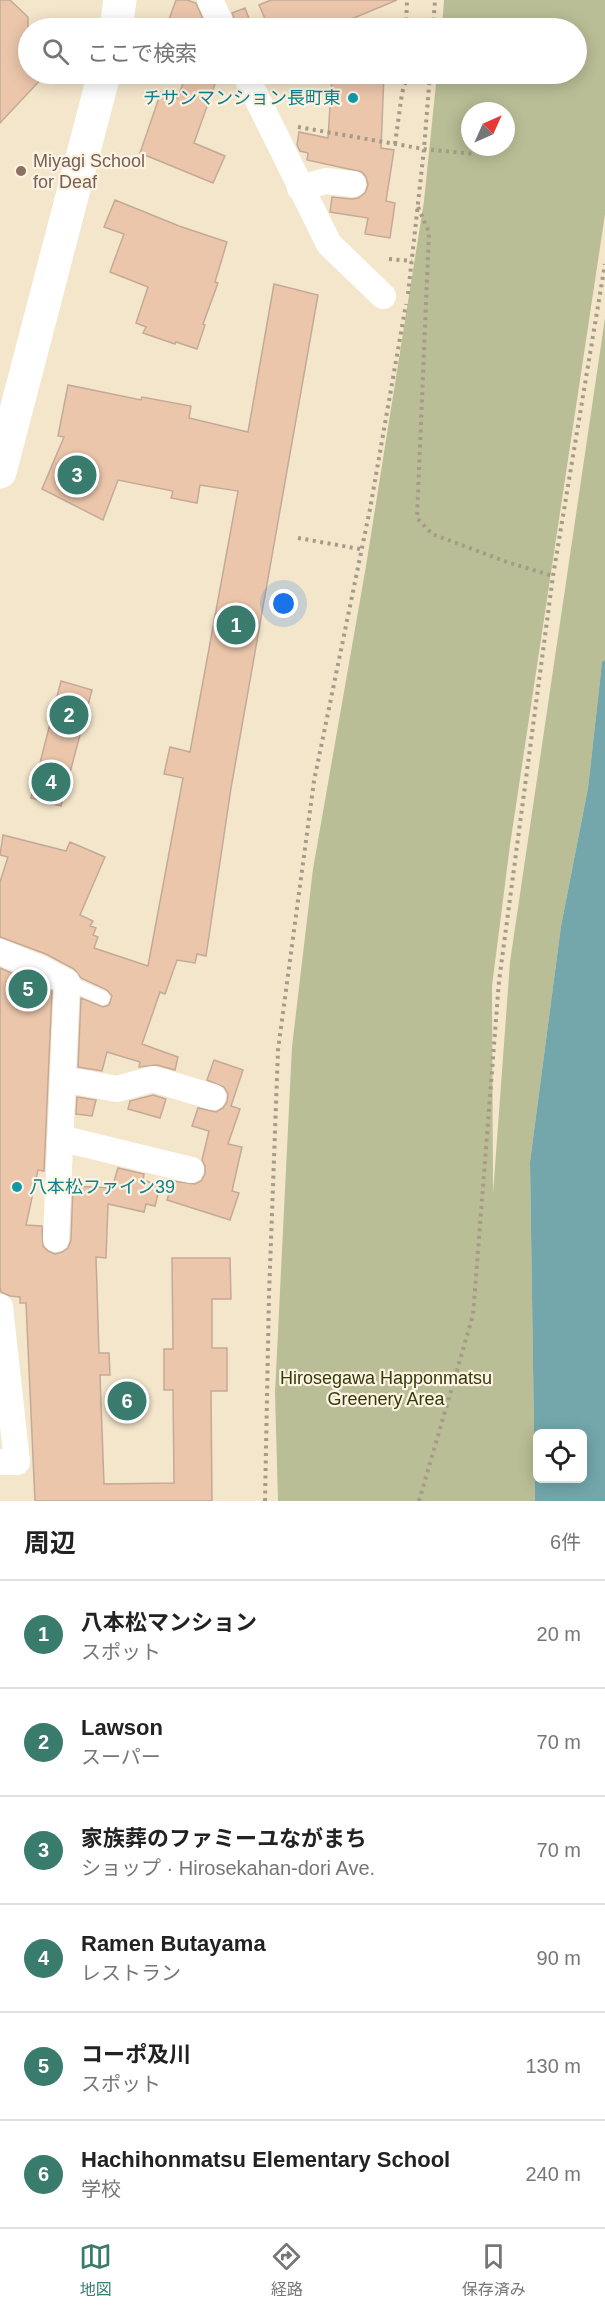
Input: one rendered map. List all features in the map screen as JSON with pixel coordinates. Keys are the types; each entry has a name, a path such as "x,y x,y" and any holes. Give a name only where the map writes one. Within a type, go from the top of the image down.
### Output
{"street":[{"path":"117,18 120,0"},
{"path":"210,0 218,18"},
{"path":"0,472 101,84"},
{"path":"250,84 329,244 383,296"},
{"path":"300,188 326,181 352,184"},
{"path":"0,952 67,982 56,1239"},
{"path":"63,1079 117,1089 153,1079 213,1097"},
{"path":"60,1138 191,1170"},
{"path":"0,1307 17,1462 0,1462"}],"lane":[{"path":"67,982 103,998"}],"path":[{"path":"406,18 407,0"},
{"path":"433,18 435,0"},
{"path":"395,144 404,84"},
{"path":"265,1501 269,1295 278,1050 314,781 372,497 408,296 424,149 428,84"},
{"path":"267,121 424,149 461,153"},
{"path":"418,206 429,232 417,518 432,534 507,562 553,576"},
{"path":"389,259 412,261"},
{"path":"419,1501 473,1315 498,981 553,576 605,264"},
{"path":"298,538 360,549"}],"green space":[{"name":"Hirosegawa Happonmatsu Greenery Area","path":"444,0 605,0 605,214 510,845 492,986 493,1194 510,962 605,318 605,660 602,662 588,788 561,926 530,1162 535,1501 278,1501 275,1393 292,1047 313,869 366,566 424,201 436,84 587,84 587,18 443,18"}],"water":[{"path":"605,660 605,1501 535,1501 535,1483 587,1483 587,1429 534,1429 530,1162 561,926 588,788 602,662"}],"building":[{"path":"0,0 10,0 28,17 18,18 18,84 37,84 0,123"},
{"path":"176,0 187,0 196,3 203,18 170,18"},
{"path":"271,0 397,0 354,18 265,18 259,5"},
{"path":"245,8 249,18 234,18 232,13"},
{"path":"183,84 215,84 194,143 225,156 213,183 140,153 161,92 178,98"},
{"path":"331,84 384,84 381,148 394,150 386,201 395,203 390,238 365,234 368,218 330,212 332,197 358,198 365,193 368,185 362,172 307,160 308,153 300,151 297,145 299,132 328,138"},
{"path":"115,200 179,226 227,242 215,282 218,283 203,324 205,325 197,349 143,333 146,327 136,323 148,287 110,272 124,234 104,227"},
{"path":"274,284 318,295 231,788 206,956 197,954 195,963 177,960 165,994 160,992 142,1044 178,1057 175,1070 157,1065 139,1067 140,1062 107,1052 102,1071 78,1067 81,998 103,1007 109,1005 112,996 107,990 81,978 74,969 46,954 0,937 0,882 8,857 0,855 3,835 66,851 70,842 105,857 80,915 93,921 90,926 96,928 93,935 98,937 94,948 148,966 183,778 164,774 170,747 190,752 238,491 200,485 197,503 171,498 173,491 118,480 103,520 42,489 64,437 58,436 68,385 141,400 142,397 191,406 189,418 248,432"},
{"path":"61,681 92,690 61,806 31,798"},
{"path":"0,968 52,991 44,1171 38,1170 26,1225 42,1226 43,1246 55,1254 62,1252 68,1248 71,1240 73,1186 112,1188 118,1168 144,1174 143,1180 160,1186 155,1206 146,1204 144,1212 108,1204 106,1258 96,1257 99,1353 109,1353 110,1375 100,1375 104,1484 174,1483 173,1390 164,1390 164,1349 173,1349 172,1258 230,1258 231,1299 212,1299 212,1348 227,1348 227,1391 211,1391 212,1501 35,1501 26,1303 20,1303 20,1297 1,1292 0,1287"},
{"path":"214,1060 243,1070 231,1106 240,1109 228,1144 242,1147 232,1191 239,1193 230,1220 167,1200 173,1181 195,1184 201,1181 205,1174 202,1160 209,1131 192,1126 198,1108 216,1112 227,1102 228,1094 224,1087 207,1080"},
{"path":"153,1095 166,1099 160,1118 128,1109 130,1101"},
{"path":"77,1097 96,1100 92,1116 76,1114"}],"place":[{"name":"チサンマンション長町東","path":"353,98"},
{"name":"Miyagi School for Deaf","path":"21,171"},
{"name":"家族葬のファミーユながまち","path":"77,475"},
{"name":"八本松マンション","path":"236,625"},
{"name":"Lawson","path":"69,715"},
{"name":"Ramen Butayama","path":"51,782"},
{"name":"コーポ及川","path":"28,989"},
{"name":"八本松ファイン39","path":"17,1187"},
{"name":"Hachihonmatsu Elementary School","path":"127,1401"}]}
